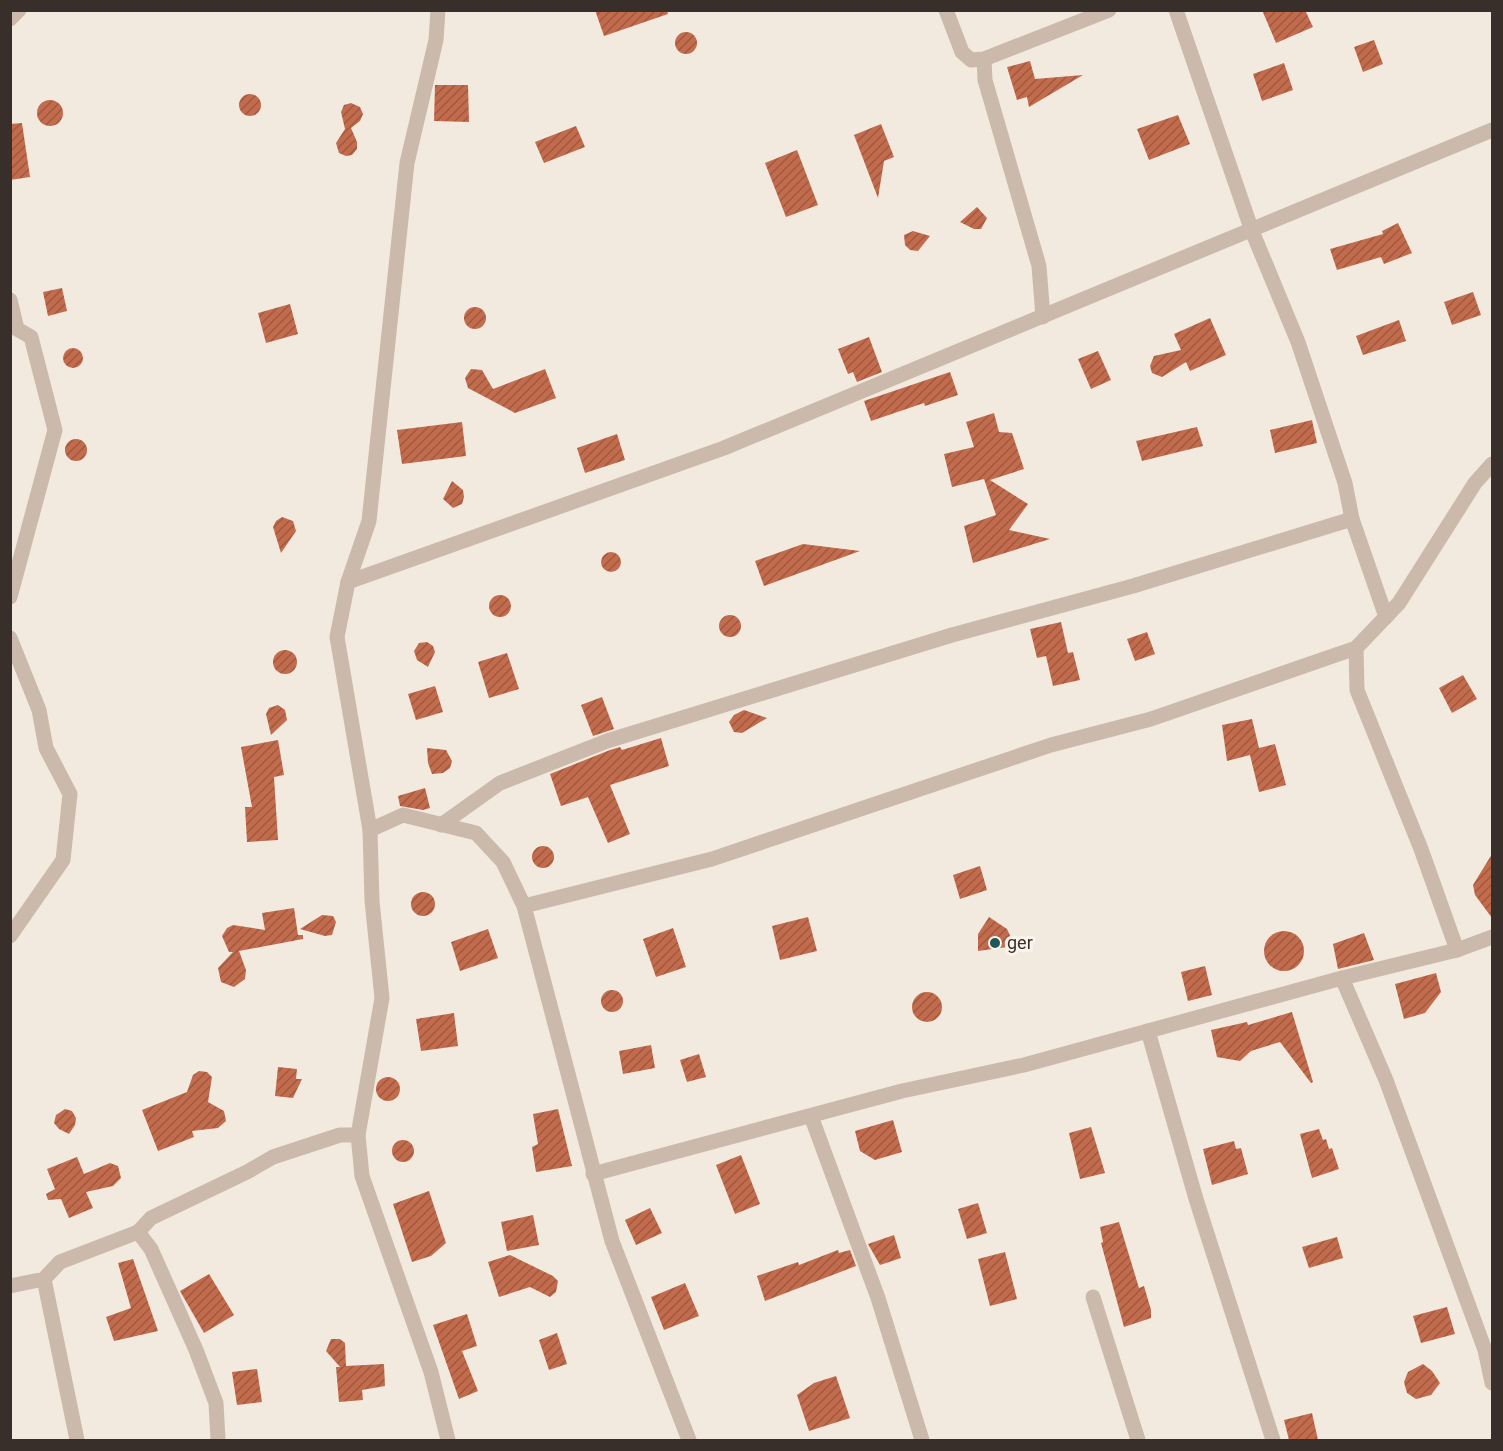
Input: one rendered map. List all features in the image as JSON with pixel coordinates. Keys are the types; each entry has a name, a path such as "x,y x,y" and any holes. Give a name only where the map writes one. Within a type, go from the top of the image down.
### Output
{"street":[{"path":"10,19 19,10"},
{"path":"438,10 436,40 406,163 369,521 348,582 337,637 370,830 372,901 382,998 358,1135 362,1176 430,1372 448,1440"},
{"path":"946,10 962,52 971,60 984,59 1109,10"},
{"path":"1176,10 1251,231 1298,342 1345,483 1352,519 1386,617"},
{"path":"984,59 985,80 1039,266 1043,317"},
{"path":"348,582 724,448 1492,130"},
{"path":"10,300 17,329 31,337 55,430 10,597"},
{"path":"524,906 712,859 1051,745 1151,719 1356,648 1399,603 1475,483 1492,464"},
{"path":"441,825 500,783 607,741 952,635 1133,586 1352,519"},
{"path":"10,638 39,710 46,748 70,794 63,860 10,936"},
{"path":"1356,648 1357,690 1421,849 1457,950"},
{"path":"370,830 403,815 476,833 503,862 524,906 612,1241 689,1440"},
{"path":"593,1174 902,1092 1024,1065 1342,978 1457,950 1492,937"},
{"path":"1342,978 1390,1092 1485,1350 1492,1383"},
{"path":"1148,1031 1200,1211 1273,1440"},
{"path":"811,1116 878,1298 922,1440"},
{"path":"10,1286 44,1279 60,1262 138,1232 151,1218 248,1172 273,1157 340,1135 358,1135"},
{"path":"138,1232 151,1250 196,1350 216,1403 218,1440"},
{"path":"44,1279 77,1440"},
{"path":"1092,1297 1138,1440"}],"building":[{"path":"595,10 667,10 668,14 604,36"},
{"path":"1262,10 1305,10 1313,27 1276,43"},
{"path":"686,32 694,35 697,43 694,51 686,54 678,51 675,43 678,35"},
{"path":"1374,40 1383,64 1363,72 1354,47"},
{"path":"1030,61 1035,79 1083,75 1029,107 1027,97 1017,100 1007,67"},
{"path":"1284,63 1293,90 1262,101 1253,74"},
{"path":"435,85 468,85 469,122 434,121"},
{"path":"250,94 258,97 261,105 258,113 250,116 242,113 239,105 242,97"},
{"path":"50,100 59,104 63,113 59,122 50,126 41,122 37,113 41,104"},
{"path":"351,103 360,107 363,114 360,121 351,128 357,142 357,149 352,155 346,156 339,153 336,143 345,129 341,112 344,105"},
{"path":"1178,115 1190,144 1149,160 1137,129"},
{"path":"22,123 30,177 10,180 10,124"},
{"path":"881,124 894,157 884,161 878,198 854,135"},
{"path":"576,126 585,147 544,163 535,142"},
{"path":"797,150 818,205 786,217 765,163"},
{"path":"977,207 987,218 981,229 974,229 960,222"},
{"path":"1398,223 1412,253 1384,264 1381,257 1337,270 1330,249 1383,234 1382,231"},
{"path":"913,231 930,236 918,251 910,250 905,245 904,235"},
{"path":"62,288 67,311 48,316 43,292"},
{"path":"1473,292 1481,315 1452,325 1444,302"},
{"path":"290,304 298,334 266,343 258,313"},
{"path":"475,307 483,310 486,318 483,326 475,329 467,326 464,318 467,310"},
{"path":"1210,318 1226,355 1190,371 1186,362 1162,377 1152,373 1150,366 1154,356 1181,350 1174,334"},
{"path":"1399,320 1406,341 1363,355 1356,336"},
{"path":"869,337 882,372 857,382 853,372 848,374 838,349"},
{"path":"73,348 80,351 83,358 80,365 73,368 66,365 63,358 66,351"},
{"path":"1098,351 1111,380 1091,389 1078,359"},
{"path":"471,369 482,370 493,389 545,369 556,398 515,413 468,388 465,378"},
{"path":"950,372 958,395 925,406 924,403 871,421 864,401"},
{"path":"994,413 999,432 1012,433 1024,469 990,480 1028,504 1009,530 1050,539 973,563 964,526 996,515 984,479 952,487 944,454 974,447 966,422"},
{"path":"1312,420 1317,443 1275,453 1270,430"},
{"path":"462,422 466,456 402,464 397,430"},
{"path":"1197,427 1203,446 1142,461 1136,441"},
{"path":"617,434 625,460 585,473 577,448"},
{"path":"76,439 86,446 87,450 80,460 76,461 66,454 65,450 72,440"},
{"path":"452,481 463,490 464,497 462,504 453,508 443,499"},
{"path":"282,517 293,521 296,531 281,553 273,527"},
{"path":"803,544 860,551 764,586 755,561"},
{"path":"611,552 618,555 621,562 618,569 611,572 604,569 601,562 604,555"},
{"path":"496,595 504,595 511,602 511,610 504,617 496,617 489,610 489,602"},
{"path":"730,615 738,618 741,626 738,634 730,637 722,634 719,626 722,618"},
{"path":"1061,622 1068,653 1073,652 1080,680 1053,686 1046,656 1037,658 1030,629"},
{"path":"1147,632 1155,654 1135,661 1127,639"},
{"path":"427,642 433,646 435,652 428,667 417,660 414,651 419,643"},
{"path":"285,650 294,653 297,662 294,671 285,674 276,671 273,662 276,653"},
{"path":"507,653 519,689 489,698 478,662"},
{"path":"1463,675 1477,699 1452,713 1439,688"},
{"path":"435,686 443,712 416,720 408,694"},
{"path":"602,697 614,729 593,736 581,705"},
{"path":"278,705 285,710 287,720 271,735 266,714 269,708"},
{"path":"744,710 767,718 742,733 734,732 729,722 734,715"},
{"path":"1252,719 1259,748 1275,744 1286,785 1259,792 1250,755 1227,761 1222,725"},
{"path":"661,738 669,766 610,785 630,834 608,843 588,797 561,806 550,774 610,750 620,747 622,750"},
{"path":"278,740 284,775 274,777 278,840 247,842 245,807 252,807 241,747"},
{"path":"427,748 446,750 452,761 450,768 443,773 432,774 428,763"},
{"path":"425,788 430,808 423,810 400,806 398,796"},
{"path":"543,846 551,849 554,857 551,865 543,868 535,865 532,857 535,849"},
{"path":"1492,854 1492,918 1475,895 1473,885"},
{"path":"980,866 987,890 960,899 953,875"},
{"path":"423,892 432,895 435,904 432,913 423,916 414,913 411,904 414,895"},
{"path":"294,908 298,935 303,935 303,939 239,951 246,970 245,979 234,987 221,982 218,968 233,952 229,952 222,936 227,928 233,925 265,930 262,913"},
{"path":"322,915 333,916 336,922 332,935 325,936 300,929"},
{"path":"808,917 817,951 780,960 772,926"},
{"name":"ger","path":"989,917 1007,929 1015,946 978,951 978,934"},
{"path":"673,928 686,967 656,977 643,939"},
{"path":"488,929 498,958 460,971 451,942"},
{"path":"1284,931 1298,937 1304,951 1298,965 1284,971 1270,965 1264,951 1270,937"},
{"path":"1364,933 1374,960 1338,969 1333,944"},
{"path":"1205,966 1212,995 1188,1001 1181,972"},
{"path":"1436,973 1441,992 1425,1013 1404,1019 1395,984"},
{"path":"612,990 620,993 623,1001 620,1009 612,1012 604,1009 601,1001 604,993"},
{"path":"927,992 937,997 942,1007 937,1017 927,1022 917,1017 912,1007 917,997"},
{"path":"1292,1012 1313,1082 1311,1083 1280,1042 1251,1051 1240,1061 1217,1057 1211,1030 1247,1022 1248,1025"},
{"path":"454,1013 458,1046 421,1051 416,1019"},
{"path":"651,1045 655,1068 623,1074 619,1051"},
{"path":"699,1054 706,1077 687,1082 680,1060"},
{"path":"278,1067 297,1069 296,1079 302,1079 293,1098 275,1096"},
{"path":"199,1071 207,1072 212,1077 208,1102 224,1111 226,1121 218,1128 192,1131 194,1137 158,1151 142,1110 187,1092 193,1075"},
{"path":"388,1077 393,1078 399,1084 399,1094 393,1100 388,1101 383,1100 377,1094 376,1089 377,1084 383,1078"},
{"path":"65,1109 72,1111 76,1118 75,1125 69,1134 59,1129 54,1123 56,1115"},
{"path":"558,1109 572,1166 536,1172 532,1147 538,1144 533,1114"},
{"path":"893,1120 902,1152 875,1160 860,1151 855,1131"},
{"path":"1091,1127 1105,1173 1080,1179 1069,1133"},
{"path":"1319,1129 1329,1149 1332,1148 1339,1169 1312,1178 1300,1134"},
{"path":"403,1140 411,1143 414,1151 411,1159 403,1162 395,1159 392,1151 395,1143"},
{"path":"1234,1141 1236,1149 1241,1148 1248,1174 1212,1185 1203,1149"},
{"path":"741,1155 760,1204 735,1214 716,1165"},
{"path":"77,1157 84,1174 110,1163 118,1166 121,1178 113,1186 86,1192 93,1208 69,1218 61,1199 48,1200 46,1194 55,1189 47,1169"},
{"path":"429,1191 446,1243 431,1256 412,1262 393,1204"},
{"path":"978,1203 987,1233 967,1239 958,1209"},
{"path":"650,1208 662,1233 636,1245 625,1220"},
{"path":"533,1215 539,1245 507,1251 501,1222"},
{"path":"1119,1222 1139,1288 1144,1286 1151,1310 1151,1318 1124,1327 1101,1243 1103,1242 1100,1227"},
{"path":"894,1235 901,1258 880,1265 868,1244"},
{"path":"1337,1237 1343,1258 1309,1268 1302,1247"},
{"path":"838,1250 839,1253 850,1250 856,1266 765,1301 757,1276 798,1262 799,1265"},
{"path":"1005,1252 1017,1299 990,1306 978,1259"},
{"path":"510,1255 553,1276 558,1281 556,1292 550,1297 530,1287 499,1297 488,1262"},
{"path":"133,1259 158,1331 114,1341 106,1317 131,1308 118,1263"},
{"path":"209,1274 234,1315 204,1333 180,1291"},
{"path":"685,1283 699,1316 664,1330 651,1297"},
{"path":"1447,1307 1455,1334 1421,1343 1413,1316"},
{"path":"467,1314 477,1346 462,1351 478,1391 459,1399 433,1325"},
{"path":"557,1333 567,1364 549,1370 539,1340"},
{"path":"331,1339 340,1339 345,1343 346,1366 384,1364 385,1386 362,1390 363,1400 339,1402 336,1367 340,1367 326,1351"},
{"path":"1423,1364 1432,1371 1440,1383 1431,1395 1416,1399 1407,1393 1404,1382 1408,1372"},
{"path":"257,1369 262,1402 237,1405 232,1372"},
{"path":"836,1376 850,1418 809,1431 797,1395 814,1383"},
{"path":"1312,1413 1318,1440 1289,1440 1284,1420"}],"place":[{"name":"ger","path":"995,943"}]}
